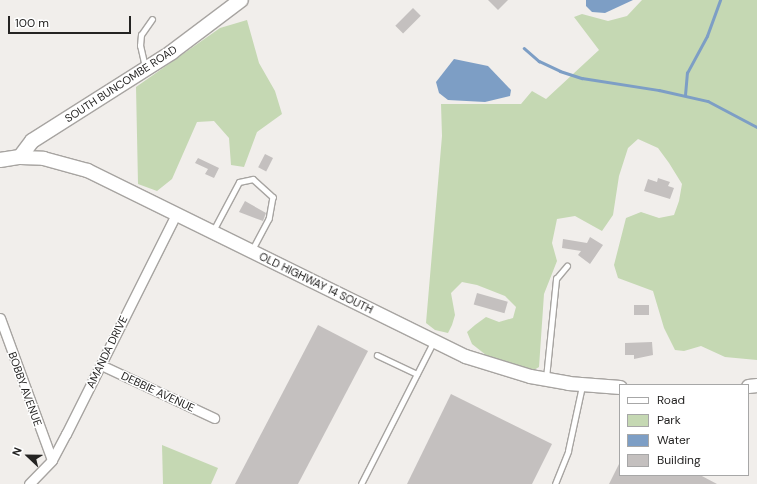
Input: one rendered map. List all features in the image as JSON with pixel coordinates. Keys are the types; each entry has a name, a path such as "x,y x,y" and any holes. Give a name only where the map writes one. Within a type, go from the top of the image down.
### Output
{"main road":[{"name":"SOUTH BUNCOMBE ROAD","path":"20,157 32,141 206,28 241,0"},
{"path":"0,160 20,157"}],"street":[{"name":"OLD HIGHWAY 14 SOUTH","path":"20,157 43,158 87,170 434,341 487,364 546,379 582,385 619,387"},
{"name":"AMANDA DRIVE","path":"29,484 52,460 176,214"},
{"name":"BOBBY AVENUE","path":"0,320 52,460"},
{"name":"DEBBIE AVENUE","path":"101,365 214,418"}],"lane":[{"path":"146,68 140,46 141,35 152,19"},
{"path":"213,232 239,182 253,179 273,197 269,219 252,251"},
{"path":"546,379 556,279 567,266"},
{"path":"361,484 434,341"},
{"path":"377,355 417,374"},
{"path":"555,484 568,452 582,385"}],"green space":[{"path":"642,0 757,0 757,360 725,357 701,346 684,351 675,350 664,328 653,291 618,278 614,265 626,218 641,212 659,218 674,215 679,201 682,184 658,148 638,139 628,148 619,176 613,215 602,231 575,216 557,219 552,243 557,261 544,294 539,367 534,370 513,365 486,355 472,344 467,332 475,325 486,317 499,322 513,318 516,307 505,296 477,285 462,282 451,293 455,315 452,325 448,333 435,330 426,323 442,136 441,104 521,104 532,91 546,99 599,50 574,17 582,14 608,21 627,16"},
{"path":"247,20 259,63 275,91 282,114 257,132 244,167 231,165 229,138 214,121 197,122 172,179 157,191 138,184 136,87 220,28"},
{"path":"162,445 218,468 211,484 163,484"}],"water":[{"path":"586,0 633,0 605,13 592,12 586,6"},
{"path":"454,59 488,66 511,90 510,96 485,102 448,100 439,93 436,82"}],"building":[{"path":"488,0 508,0 498,10"},
{"path":"413,8 421,16 403,33 395,26"},
{"path":"265,154 273,158 266,171 258,167"},
{"path":"198,158 219,168 214,178 205,174 208,169 195,163"},
{"path":"658,178 670,182 668,186 674,188 670,199 644,191 648,179 657,182"},
{"path":"245,201 266,213 263,221 239,212"},
{"path":"590,237 603,245 590,264 578,255 581,251 562,248 563,239 587,243"},
{"path":"477,293 508,302 504,313 474,305"},
{"path":"634,305 649,305 649,315 634,315"},
{"path":"318,325 368,351 298,484 235,484"},
{"path":"652,342 653,355 634,359 634,355 625,355 625,343"},
{"path":"451,394 552,444 532,484 407,484"},
{"path":"619,464 619,476 702,476 717,484 609,484"}],"waterway":[{"path":"685,95 687,73 707,36 720,0"},
{"path":"524,48 539,61 560,71 582,78 659,90 708,101 757,127"}]}
